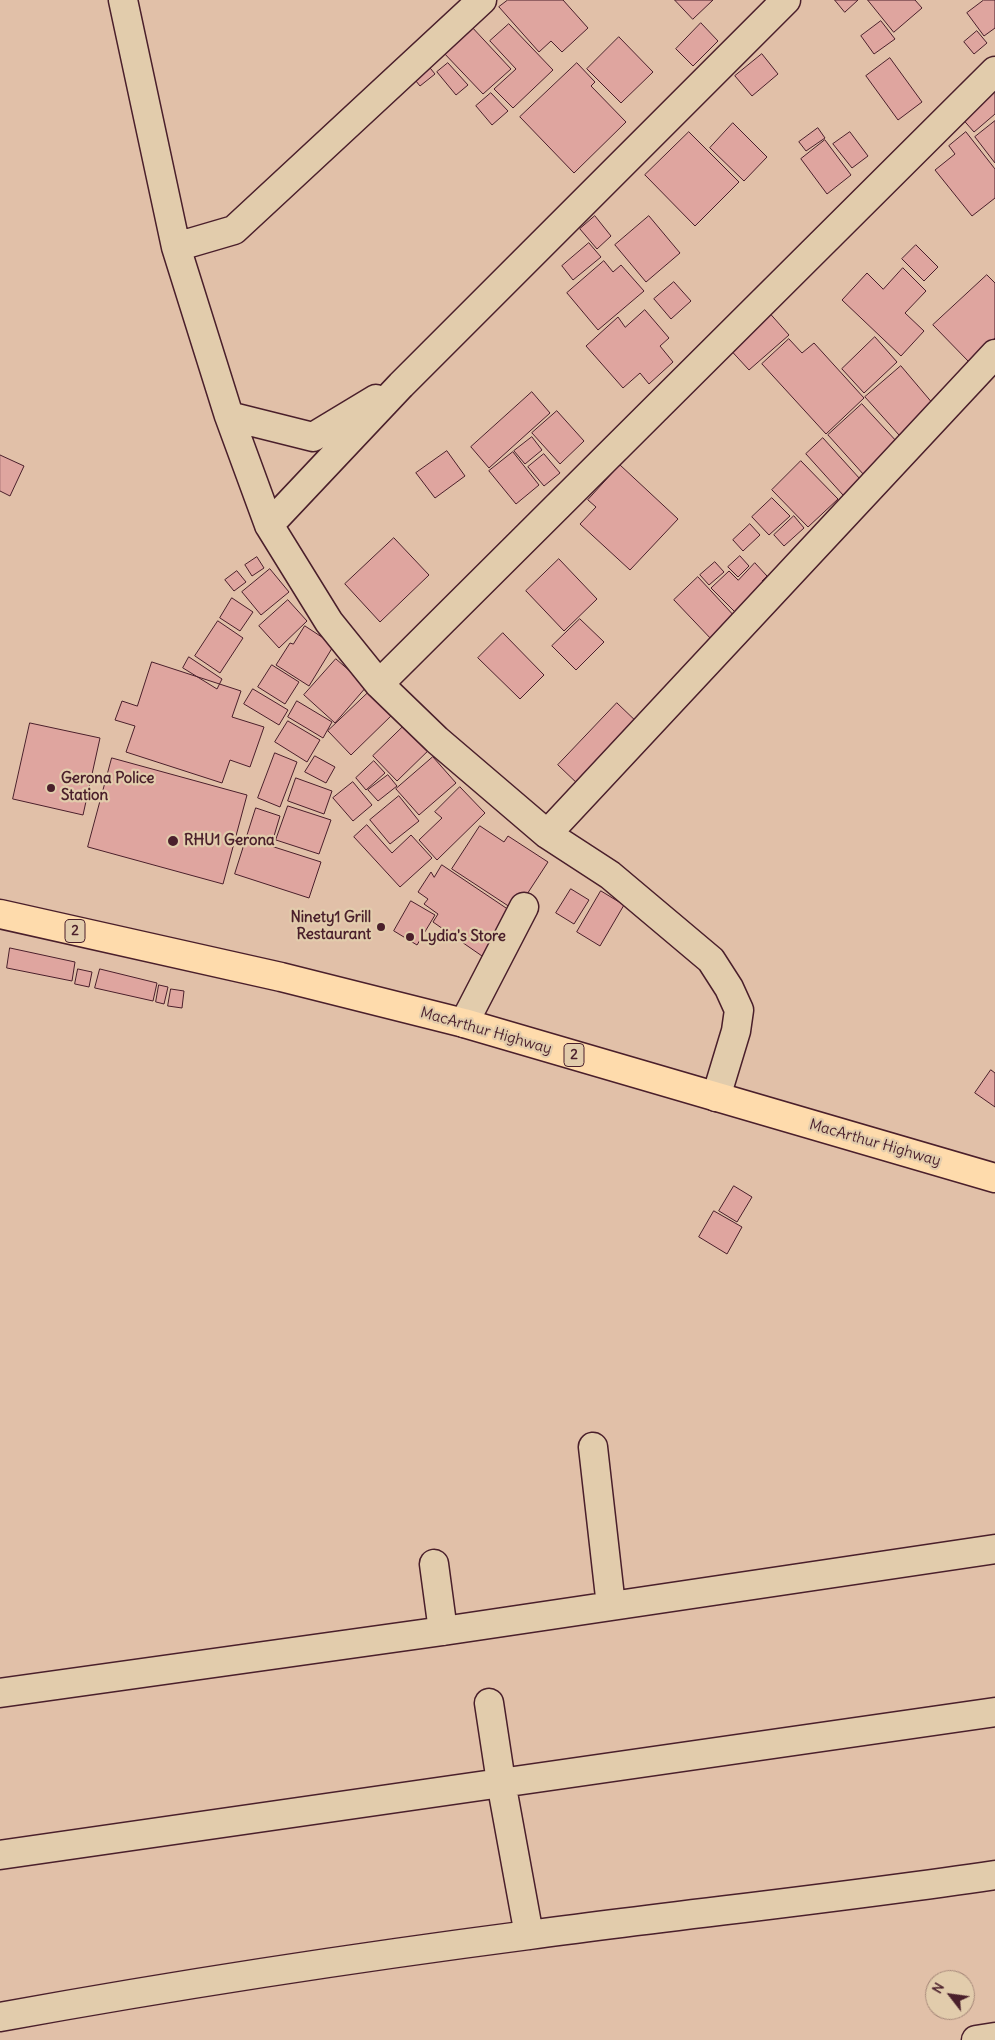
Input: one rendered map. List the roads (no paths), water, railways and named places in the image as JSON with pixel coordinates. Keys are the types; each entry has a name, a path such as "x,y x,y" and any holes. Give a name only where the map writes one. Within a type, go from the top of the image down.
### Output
{"highway":[{"name":"MacArthur Highway","path":"0,914 281,977 464,1023 995,1178"}],"street":[{"path":"123,0 176,247 229,416 269,525 329,622 379,684 437,740 547,834 610,876 711,960 729,988 739,1010 736,1031 716,1097"},
{"path":"176,247 234,230 482,0"},
{"path":"269,525 401,385 786,0"},
{"path":"379,684 995,71"},
{"path":"547,834 995,354"},
{"path":"229,416 313,437 401,385"},
{"path":"464,1023 524,907"},
{"path":"593,1447 612,1606"},
{"path":"0,1693 443,1631 995,1550"},
{"path":"434,1564 443,1631"},
{"path":"489,1703 501,1782 529,1935"},
{"path":"0,1855 995,1712"},
{"path":"0,2017 297,1966 995,1875"},
{"path":"976,2040 995,2037"}],"place":[{"name":"Gerona Police Station","path":"51,788"},
{"name":"RHU1 Gerona","path":"173,841"},
{"name":"Ninety1 Grill Restaurant","path":"381,927"},
{"name":"Lydia's Store","path":"410,937"}]}
